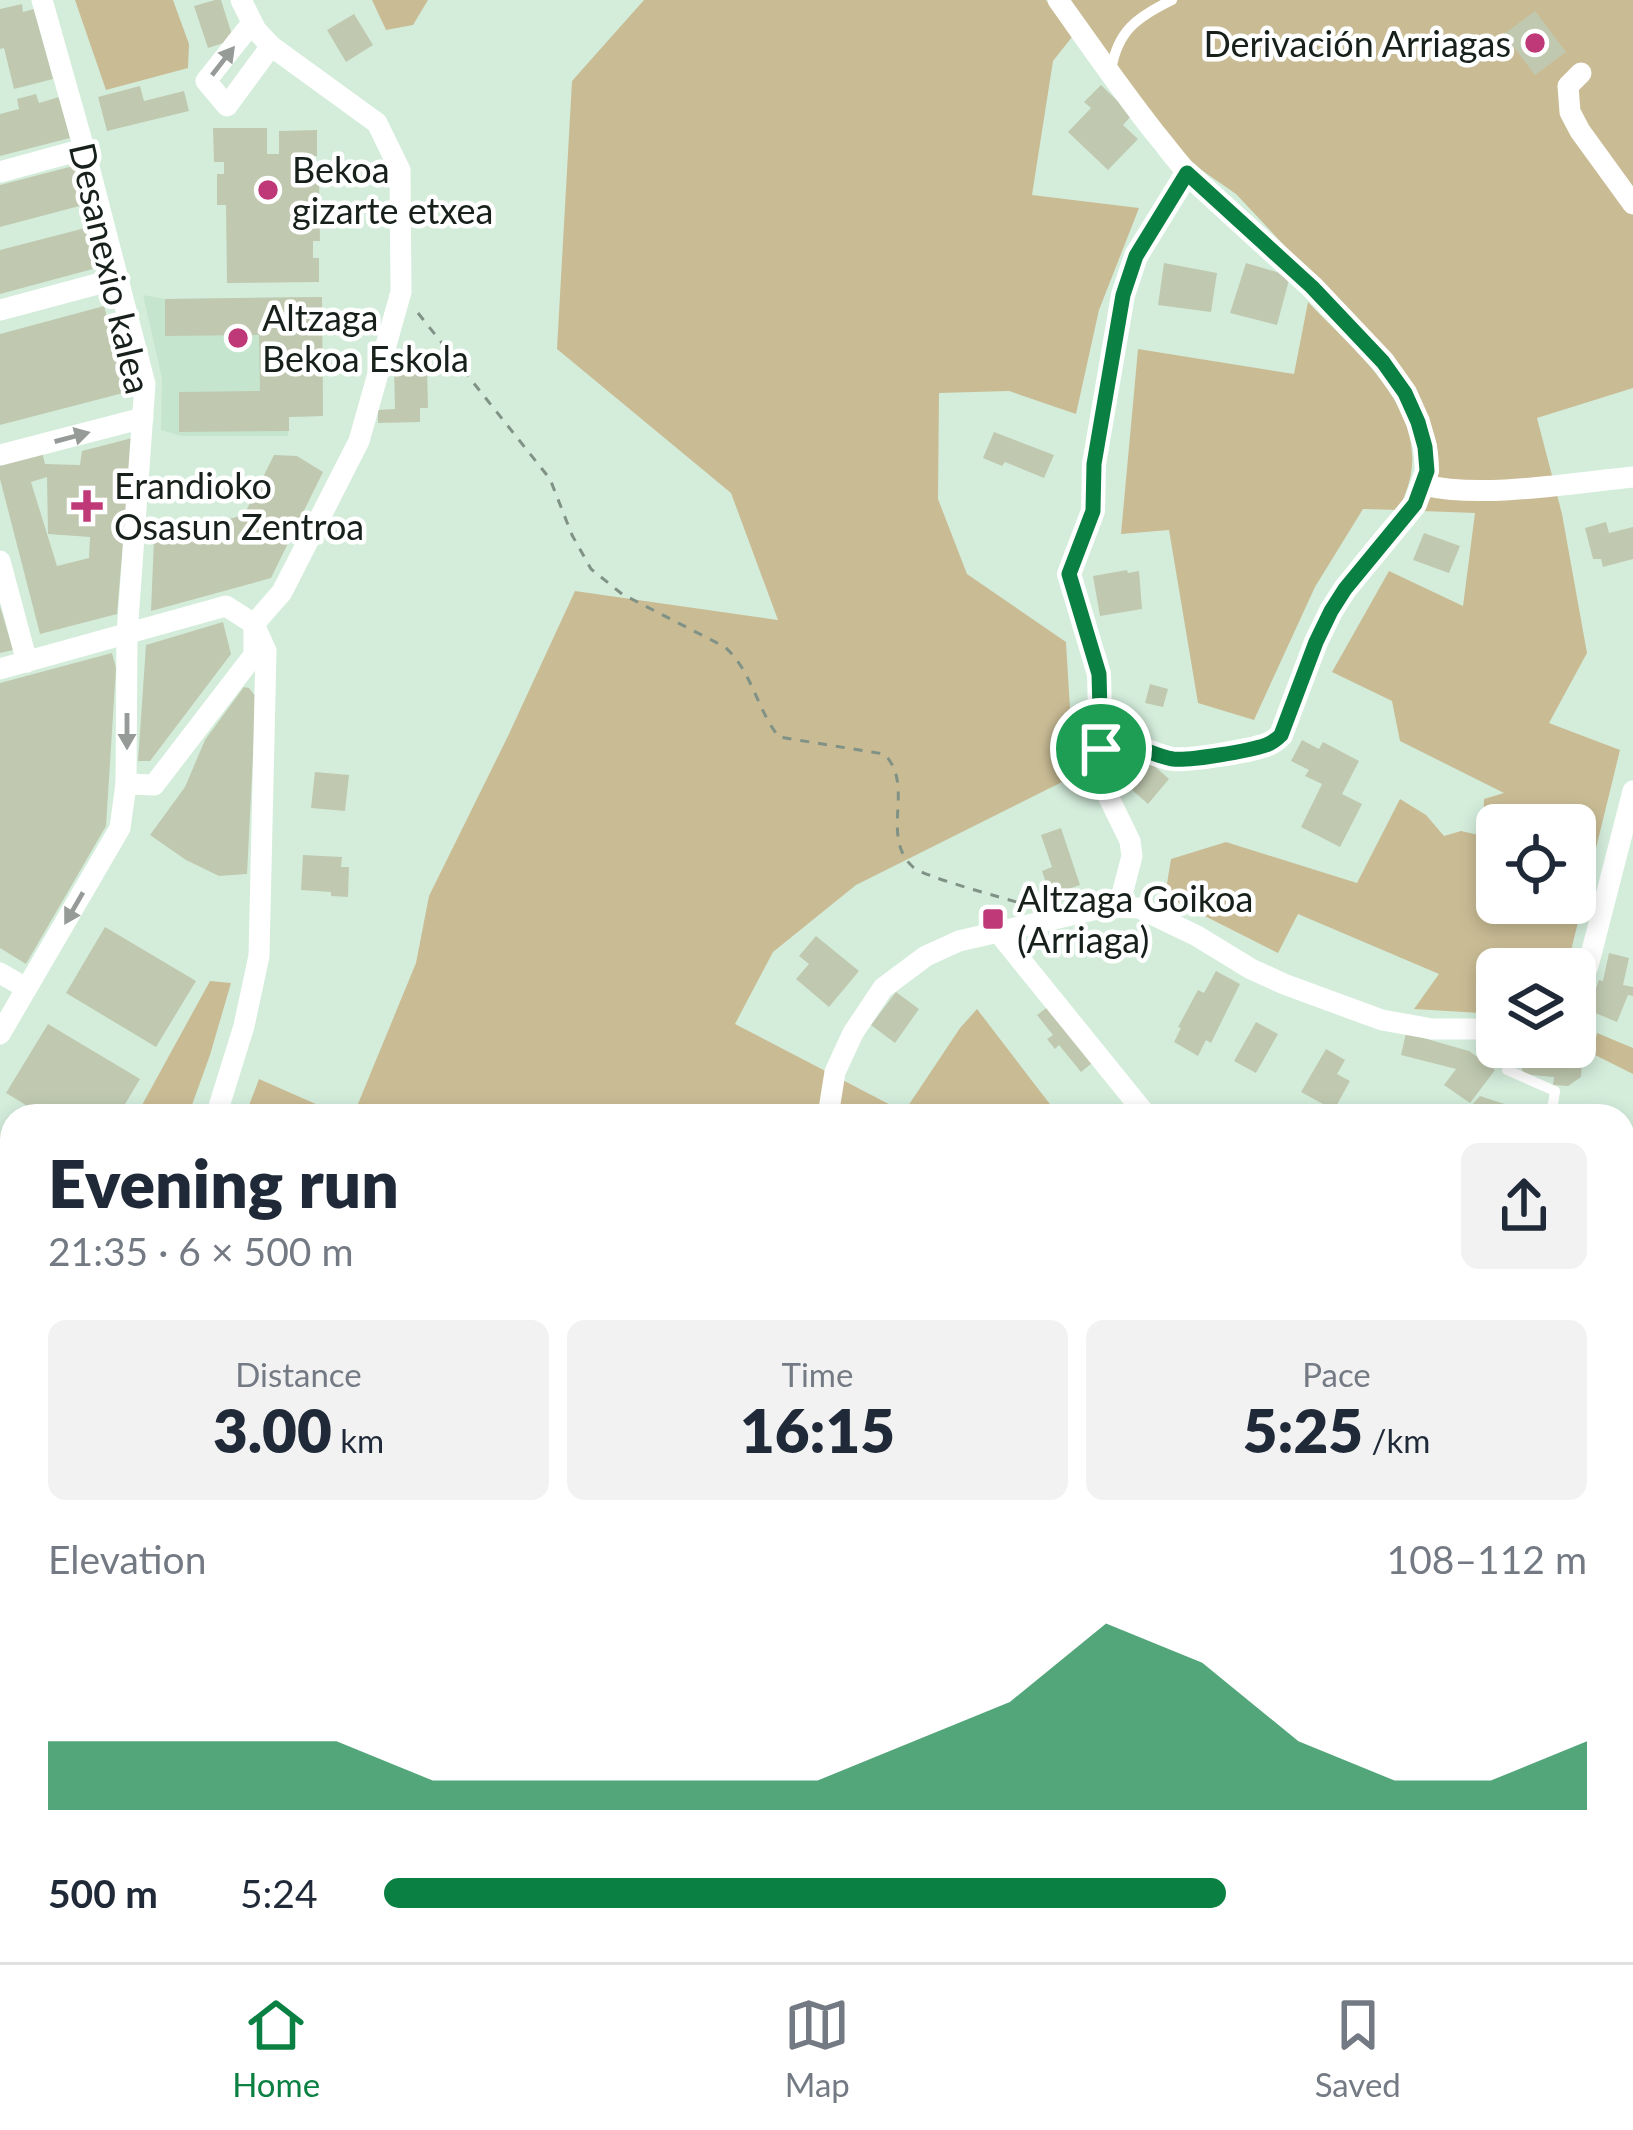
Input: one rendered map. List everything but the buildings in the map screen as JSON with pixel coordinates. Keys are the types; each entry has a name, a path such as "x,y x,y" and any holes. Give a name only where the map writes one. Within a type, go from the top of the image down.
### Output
{"street":[{"name":"Desanexio kalea","path":"26,988 120,828 145,384 42,0"},
{"path":"126,784 154,784 254,655 254,624 282,592 359,441 401,292 400,170 377,123 271,46 252,23 242,0"},
{"path":"1058,0 1187,173 1312,287 1383,362 1418,422 1427,471 1415,504 1331,611 1281,735 1269,745 1180,760 1128,743 1111,743 1101,749"},
{"path":"252,23 206,81 226,106 271,46"},
{"path":"1581,73 1568,86 1570,112 1633,204"},
{"path":"0,172 84,149"},
{"path":"1119,906 1132,856 1130,841 1107,794 1099,674 1069,574 1093,511 1094,464 1123,295 1136,256 1187,173"},
{"path":"0,310 116,279"},
{"path":"0,455 143,418"},
{"path":"1424,485 1445,490 1523,488 1633,477"},
{"path":"0,561 27,662"},
{"path":"0,670 226,606 254,624 266,651 259,956 221,1104"},
{"path":"1593,948 1633,790"},
{"path":"830,1104 836,1072 853,1033 883,988 926,956 959,940 1119,906 1139,908 1284,984 1382,1020 1432,1029 1476,1029"},
{"path":"998,932 1138,1104"},
{"path":"0,973 26,988 0,1034"}],"lane":[{"path":"1110,74 1114,47 1128,28 1172,0"},
{"path":"1507,1068 1555,1091 1553,1104"}],"path":[{"path":"424,320 550,479 591,569 622,594 725,647 739,660 779,737 884,754 899,775 901,850 915,870 1020,904 1030,925"}],"shaded area":[{"path":"75,0 173,0 189,44 188,68 106,90"},
{"path":"372,0 428,0 413,25 386,30"},
{"path":"644,0 1046,0 1072,37 1053,61 1032,195 1139,208 1099,310 1076,414 1009,391 939,393 938,499 967,574 1066,642 1074,776 856,885 773,952 735,1024 889,1104 358,1104 416,963 429,896 575,591 778,620 731,493 557,349 572,81"},
{"path":"1070,0 1633,0 1633,388 1537,418 1562,514 1587,653 1549,723 1620,750 1596,848 1596,804 1484,804 1484,799 1504,793 1400,741 1392,701 1332,672 1389,571 1463,606 1475,513 1422,511 1438,477 1415,392 1236,194 1184,158"},
{"name":"Altzaga Bekoa Eskola","path":"143,295 165,299 322,297 323,416 289,417 288,436 181,436 161,430 162,378"},
{"path":"1308,302 1363,358 1395,401 1412,448 1411,474 1399,510 1363,509 1315,587 1254,720 1198,703 1169,530 1121,534 1138,349 1294,374"},
{"path":"1400,799 1426,815 1444,836 1461,831 1476,834 1476,924 1578,924 1572,948 1476,948 1476,1013 1414,1009 1439,974 1298,914 1278,953 1165,896 1171,859 1226,842 1357,883"},
{"path":"210,981 231,983 192,1104 143,1104"},
{"path":"977,1009 1050,1104 909,1104"},
{"path":"1597,1033 1633,1048 1633,1074 1596,1056"},
{"path":"259,1079 316,1104 250,1104"}],"place":[{"name":"Derivación Arriagas","path":"1535,43"},
{"name":"Bekoa gizarte etxea","path":"268,190"},
{"name":"Altzaga Bekoa Eskola","path":"238,338"},
{"name":"Erandioko Osasun Zentroa","path":"87,506"},
{"name":"Altzaga Goikoa (Arriaga)","path":"993,919"}],"route":[{"path":"1187,173 1312,287 1383,362 1418,422 1427,471 1415,504 1331,611 1281,735 1269,745 1180,760 1128,743 1111,743 1101,749 1099,674 1069,574 1093,511 1094,464 1123,295 1136,256 1187,173"}]}
